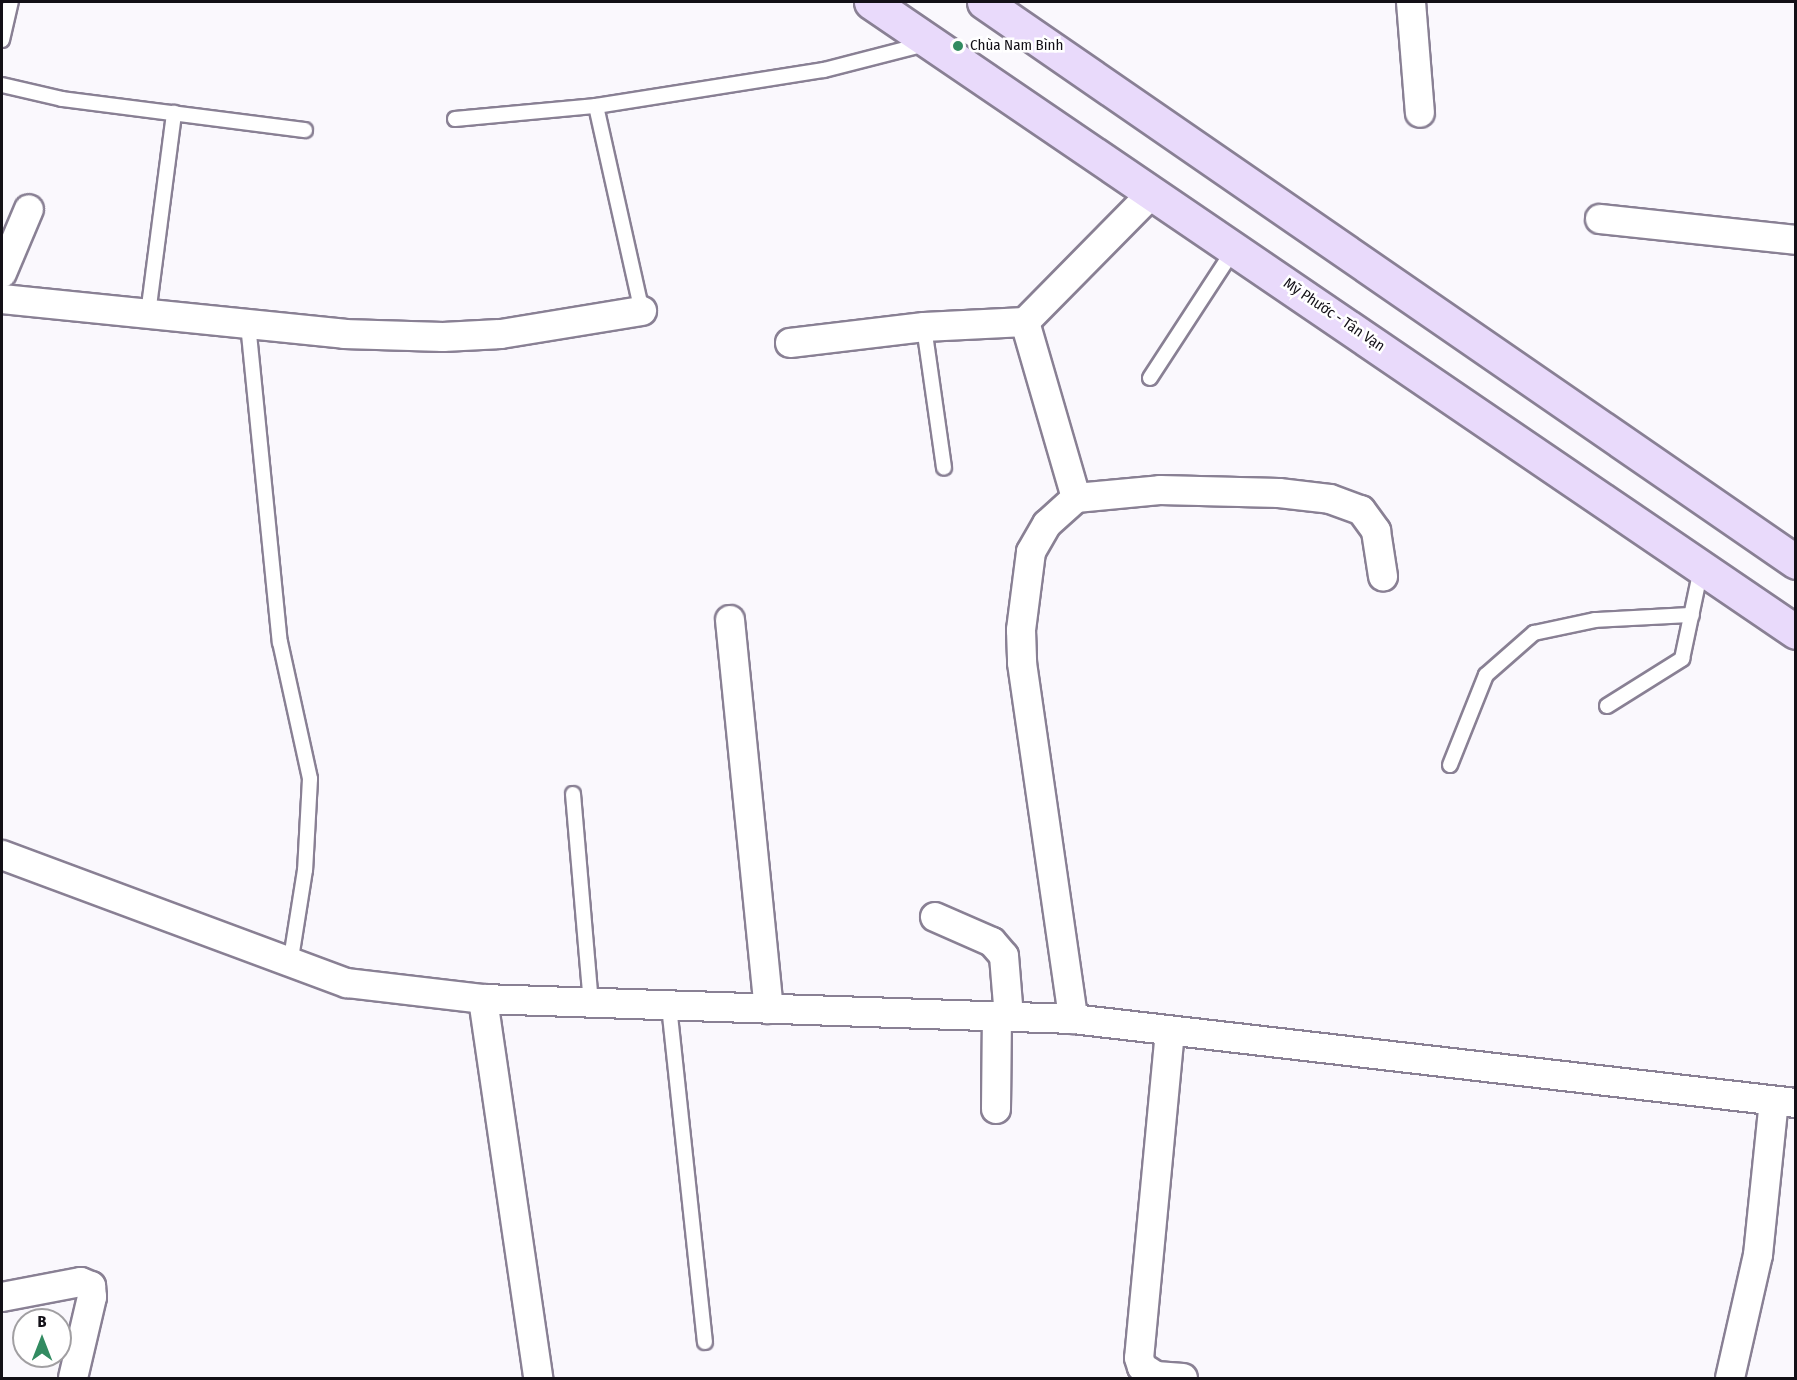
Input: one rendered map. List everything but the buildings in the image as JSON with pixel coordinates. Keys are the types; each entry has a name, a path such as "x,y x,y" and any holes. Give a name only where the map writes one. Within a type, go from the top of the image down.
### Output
{"main road":[{"name":"Mỹ Phước - Tân Vạn","path":"871,2 1236,247 1796,632"},
{"path":"984,2 1796,562"}],"street":[{"path":"1411,2 1420,113"},
{"path":"790,343 924,327 1025,322 1153,192"},
{"path":"2,273 29,209"},
{"path":"1600,219 1796,240"},
{"path":"2,299 344,334 443,337 501,334 642,311"},
{"path":"1025,322 1076,498"},
{"path":"1072,1019 1022,663 1021,630 1031,552 1047,524 1076,498 1160,490 1279,493 1330,498 1361,510 1376,531 1383,576"},
{"path":"730,620 769,1009"},
{"path":"4,861 290,965 347,983 483,999 1072,1019 1785,1102 1758,1255 1730,1378"},
{"path":"935,917 992,942 1004,956 1003,1017 996,1109"},
{"path":"483,999 538,1378"},
{"path":"1170,1031 1139,1358 1142,1367 1156,1376 1183,1378"},
{"path":"2,1297 81,1282 91,1287 92,1296 73,1378"}],"lane":[{"path":"2,40 11,2"},
{"path":"455,119 596,106 824,70 930,43"},
{"path":"2,85 62,99 305,130"},
{"path":"596,106 642,311"},
{"path":"148,314 174,113"},
{"path":"1150,378 1236,247"},
{"path":"248,324 280,642 310,779 305,870 290,965"},
{"path":"924,327 944,468"},
{"path":"1607,706 1682,659 1702,567"},
{"path":"1450,765 1486,675 1534,633 1595,620 1692,615"},
{"path":"573,794 591,1003"},
{"path":"669,1006 705,1342"}],"place":[{"name":"Chùa Nam Bình","path":"958,46"}]}
